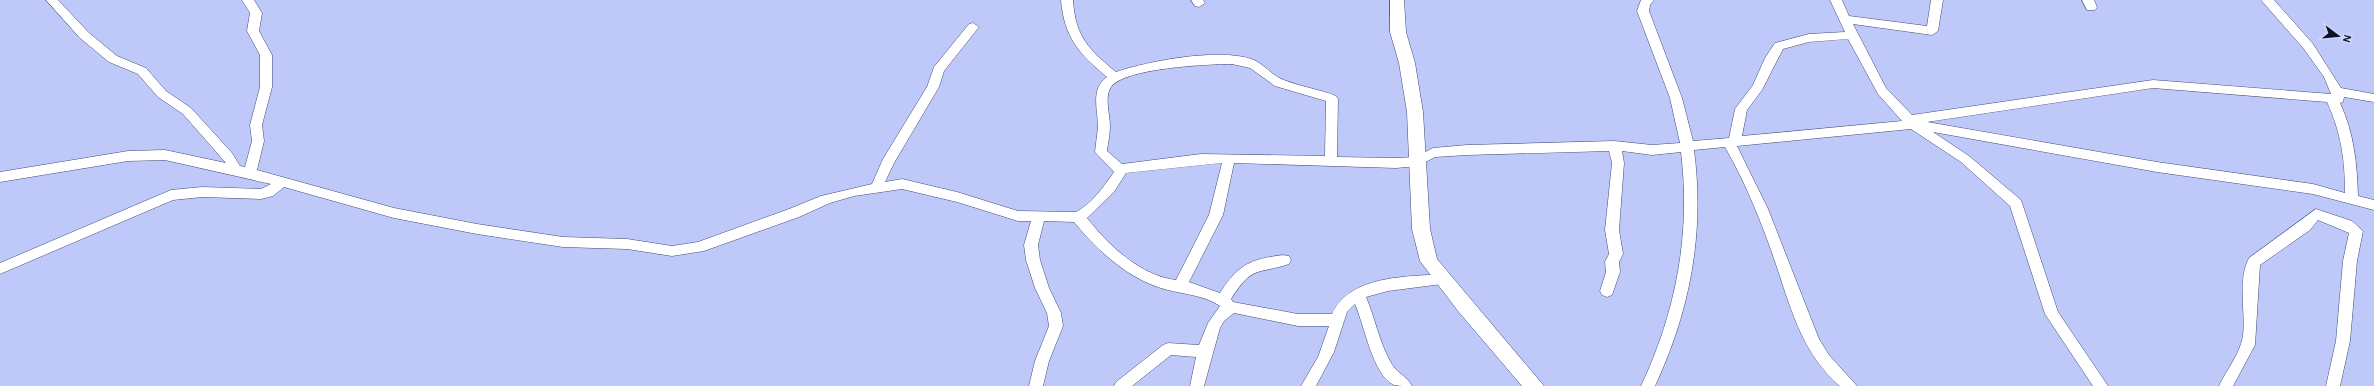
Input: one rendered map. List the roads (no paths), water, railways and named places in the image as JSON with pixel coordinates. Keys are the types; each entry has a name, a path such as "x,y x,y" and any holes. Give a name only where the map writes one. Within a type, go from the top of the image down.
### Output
{"main road":[{"path":"1397,0 1398,32 1407,63 1414,112 1421,229 1429,261 1442,279 1534,386"}],"street":[{"path":"52,0 84,34 113,59 142,71 162,94 187,111 228,156 236,170"},
{"path":"248,0 256,13 253,31 266,55 267,61 265,92 256,125 258,141 250,173"},
{"path":"1066,0 1071,28 1080,47 1114,78"},
{"path":"1645,0 1644,12 1671,79 1688,145 1690,187 1684,287 1671,334 1648,386"},
{"path":"1836,0 1852,35 1882,91 1910,122 1970,164 1999,187 2016,204 2052,314 2101,386"},
{"path":"1845,19 1931,32 1934,31 1933,18 1937,0"},
{"path":"2267,0 2286,17 2334,95 2351,150 2352,198"},
{"path":"877,186 888,162 933,87 938,70 973,27"},
{"path":"1850,386 1839,377 1826,361 1808,331 1754,192 1732,142 1741,109 1758,87 1771,58 1779,46 1788,42 1809,38 1852,35"},
{"path":"1120,170 1101,152 1104,126 1102,97 1106,84 1114,78 1163,65 1189,61 1238,60 1252,64 1278,82 1332,99 1331,161"},
{"path":"1120,170 1201,159 1229,158 1396,163 1418,161 1433,153 1467,150 1614,146 1652,150 1910,122 2044,99 2153,84 2374,98"},
{"path":"1910,122 2149,166 2313,189 2374,205"},
{"path":"1607,292 1613,272 1612,262 1616,254 1612,220 1618,163 1614,146"},
{"path":"0,178 87,162 148,155 165,155 250,173 394,213 477,229 563,242 608,245 627,244 672,251 698,247 794,213 826,199 877,186 902,184 926,188 1018,216 1078,217 1088,211 1109,189 1120,170"},
{"path":"1182,286 1182,281 1216,215 1229,158"},
{"path":"0,269 171,195 202,192 260,194 268,193 282,182"},
{"path":"2226,386 2247,346 2251,310 2249,283 2254,262 2305,226 2316,214 2335,220 2356,231 2350,261 2343,341 2333,386"},
{"path":"1036,386 1042,361 1056,326 1054,313 1042,288 1033,260 1031,245 1039,217"},
{"path":"1078,217 1107,249 1141,273 1156,280 1182,286 1226,304 1298,320 1337,320"},
{"path":"1197,386 1214,324 1243,271 1258,264 1284,260"},
{"path":"1308,386 1324,360 1337,320 1343,307 1358,296 1383,286 1442,279"},
{"path":"1358,296 1368,318 1383,363 1391,374 1405,386"},
{"path":"1121,386 1168,349 1206,352"}]}
